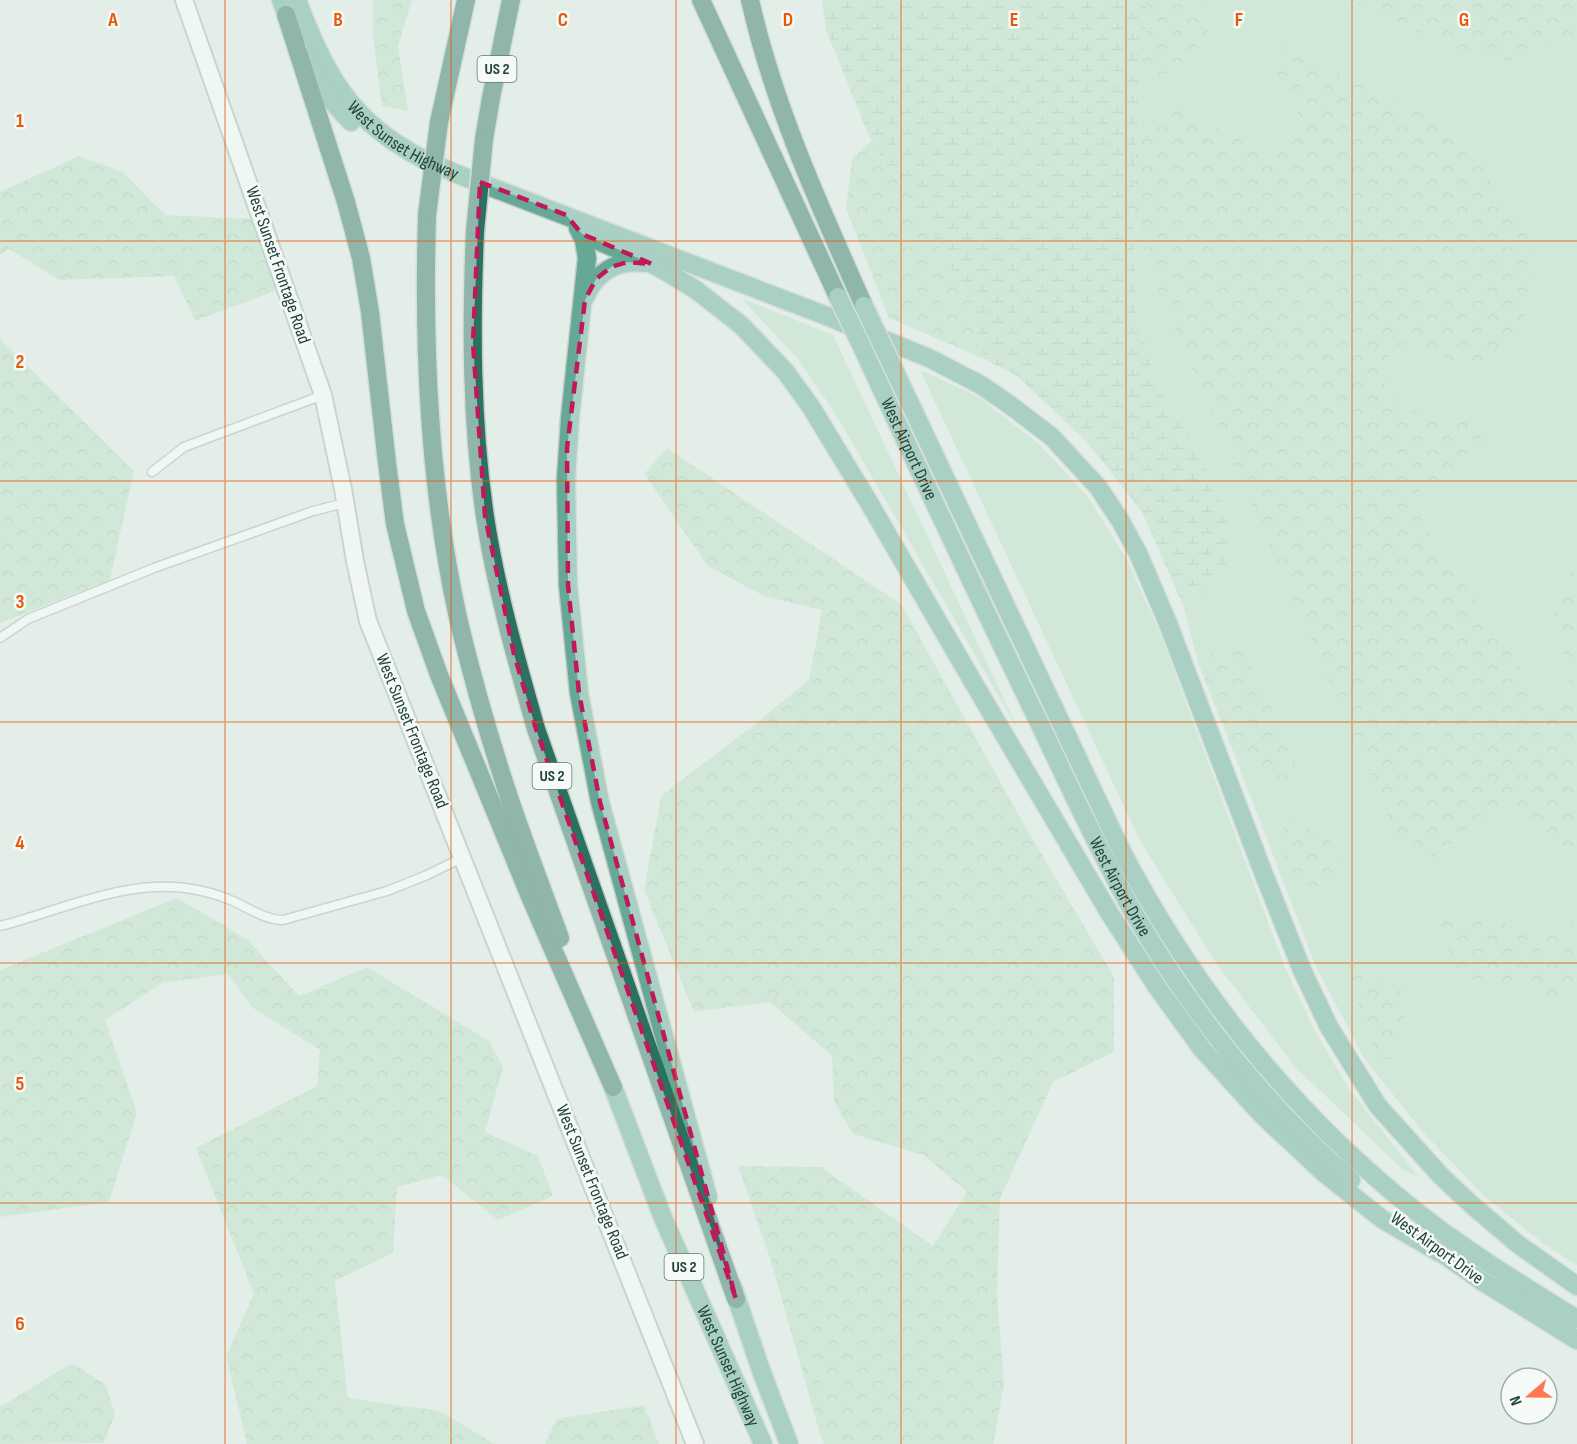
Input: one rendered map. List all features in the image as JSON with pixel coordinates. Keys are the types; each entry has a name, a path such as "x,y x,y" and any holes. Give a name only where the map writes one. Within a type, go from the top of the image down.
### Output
{"highway":[{"name":"US 2","path":"466,0 439,122 427,215 425,301 429,405 438,504 458,616 489,735 512,807 613,1087"},
{"name":"US 2","path":"512,0 484,139 475,231 472,296 474,395 479,463 493,563 514,654 536,729 736,1299"},
{"path":"701,0 838,297"},
{"path":"750,0 768,70 791,134 864,306"},
{"path":"288,5 361,258 370,312 395,524 416,610 439,675 526,889 613,1087"}],"main road":[{"name":"West Sunset Highway","path":"288,5 327,70 355,109 379,131 423,159 813,310 929,358 981,385 1052,437 1098,487 1138,553 1167,621 1302,969 1329,1028 1345,1054 1378,1106 1441,1176 1518,1245 1577,1286"},
{"path":"288,5 307,63 326,94 353,124 382,149 407,164 446,182 582,234 667,272 702,294 741,325 785,371 811,407 868,501 1110,914 1157,987 1202,1049 1261,1114 1324,1173 1382,1219 1438,1252"},
{"path":"566,215 576,224 586,246 587,258 581,314"},
{"path":"581,314 588,291 602,273 627,262 652,264"},
{"name":"West Airport Drive","path":"838,297 1111,871 1175,980 1225,1047 1286,1116 1343,1173 1438,1252 1572,1339"},
{"name":"West Airport Drive","path":"864,306 1123,854 1163,926 1211,997 1283,1086 1376,1178 1423,1217 1472,1252 1577,1319"},
{"name":"West Sunset Highway","path":"581,314 567,448 566,512 567,577 579,693 600,802 736,1299 789,1444"},
{"name":"West Sunset Highway","path":"613,1087 663,1218 763,1444"}],"street":[{"name":"West Sunset Frontage Road","path":"184,0 323,395 368,621 695,1444"}],"lane":[{"path":"152,472 184,447 323,395"},
{"path":"0,638 28,619 54,607 313,510 345,503"},
{"path":"0,926 105,895 140,888 177,887 226,898 275,920 283,920 387,891 462,858"}],"highlighted area":[{"path":"480,182 566,215 582,234 652,264 627,262 611,267 596,279 585,300 567,448 568,585 579,693 600,802 736,1299 536,729 514,654 485,516 473,343"}],"green space":[{"path":"373,0 412,0 398,46 408,111 382,106 373,37"},
{"path":"822,0 1148,0 1132,211 1138,318 1157,387 1198,452 1227,516 1226,567 1203,595 1183,605 1142,512 1087,442 1017,376 984,359 966,293 914,205 871,141 826,30"},
{"path":"1148,0 1203,0 1208,32 1187,58 1162,77 1142,68"},
{"path":"1203,0 1346,0 1470,56 1515,62 1577,34 1577,569 1568,575 1553,603 1569,679 1556,704 1538,692 1428,529 1418,493 1431,480 1476,419 1408,410 1382,381 1386,358 1415,341 1451,362 1278,76 1301,121 1285,143 1259,151 1192,112 1138,128 1142,68 1162,77 1187,58 1208,32"},
{"path":"1346,0 1577,0 1577,34 1515,62 1470,56"},
{"path":"1286,47 1457,131 1533,245 1532,306 1496,362 1451,362 1415,341 1386,358 1382,381 1409,410 1476,419 1483,447 1450,481 1431,480 1418,493 1428,529 1538,692 1556,704 1569,678 1553,603 1568,575 1577,569 1577,860 1515,813 1489,812 1435,857 1395,833 1154,281 1132,211 1138,128 1161,111 1192,112 1259,151 1285,143 1301,121 1278,76 1277,57"},
{"path":"871,141 914,205 966,293 984,359 889,318 846,208 852,159"},
{"path":"79,156 123,172 165,215 254,219 280,289 195,321 174,276 59,280 9,249 0,255 0,192"},
{"path":"1132,211 1154,281 1435,857 1489,812 1516,813 1577,860 1577,923 1541,936 1490,917 1463,978 1518,983 1542,1000 1577,1002 1577,1265 1544,1244 1483,1195 1422,1131 1364,1058 1316,967 1233,751 1274,781 1223,645 1198,663 1183,605 1203,595 1198,452 1157,387 1138,318"},
{"path":"742,298 833,335 1020,733 835,413 797,358"},
{"path":"0,339 134,471 110,580 0,623"},
{"path":"920,370 977,396 1040,445 1088,497 1126,558 1158,628 1286,970 1316,1033 1349,1089 1419,1177 1404,1171 1294,1066 1216,963 1140,841"},
{"path":"667,448 901,604 1021,819 1114,977 1114,1052 1053,1082 1000,1199 997,1294 1004,1385 993,1444 824,1444 820,1434 770,1258 738,1166 821,1167 933,1246 967,1192 925,1156 853,1134 834,1102 832,1056 770,1002 694,1012 644,890 661,796 809,680 822,610 764,596 708,566 644,474"},
{"path":"1223,645 1248,656 1297,767 1294,779 1274,781 1233,751 1198,663"},
{"path":"1293,817 1330,841 1339,862 1330,881 1318,886 1301,886 1281,850 1284,819"},
{"path":"177,898 247,939 299,996 367,967 489,1041 503,1067 485,1132 538,1156 553,1196 498,1220 442,1175 397,1187 393,1253 335,1281 348,1398 440,1411 494,1444 247,1444 226,1356 254,1294 196,1148 317,1086 320,1050 253,1008 228,974 162,983 105,1020 137,1113 109,1202 0,1217 0,970"},
{"path":"1444,915 1490,917 1541,936 1577,923 1577,1002 1542,1000 1518,983 1463,978 1436,924"},
{"path":"1352,973 1394,983 1409,1000 1397,1047 1388,1063 1374,1053 1365,1019 1348,982"},
{"path":"72,1363 106,1385 115,1414 104,1443 0,1444 0,1405 2,1406"},
{"path":"644,1405 659,1444 545,1444 556,1419"}]}
